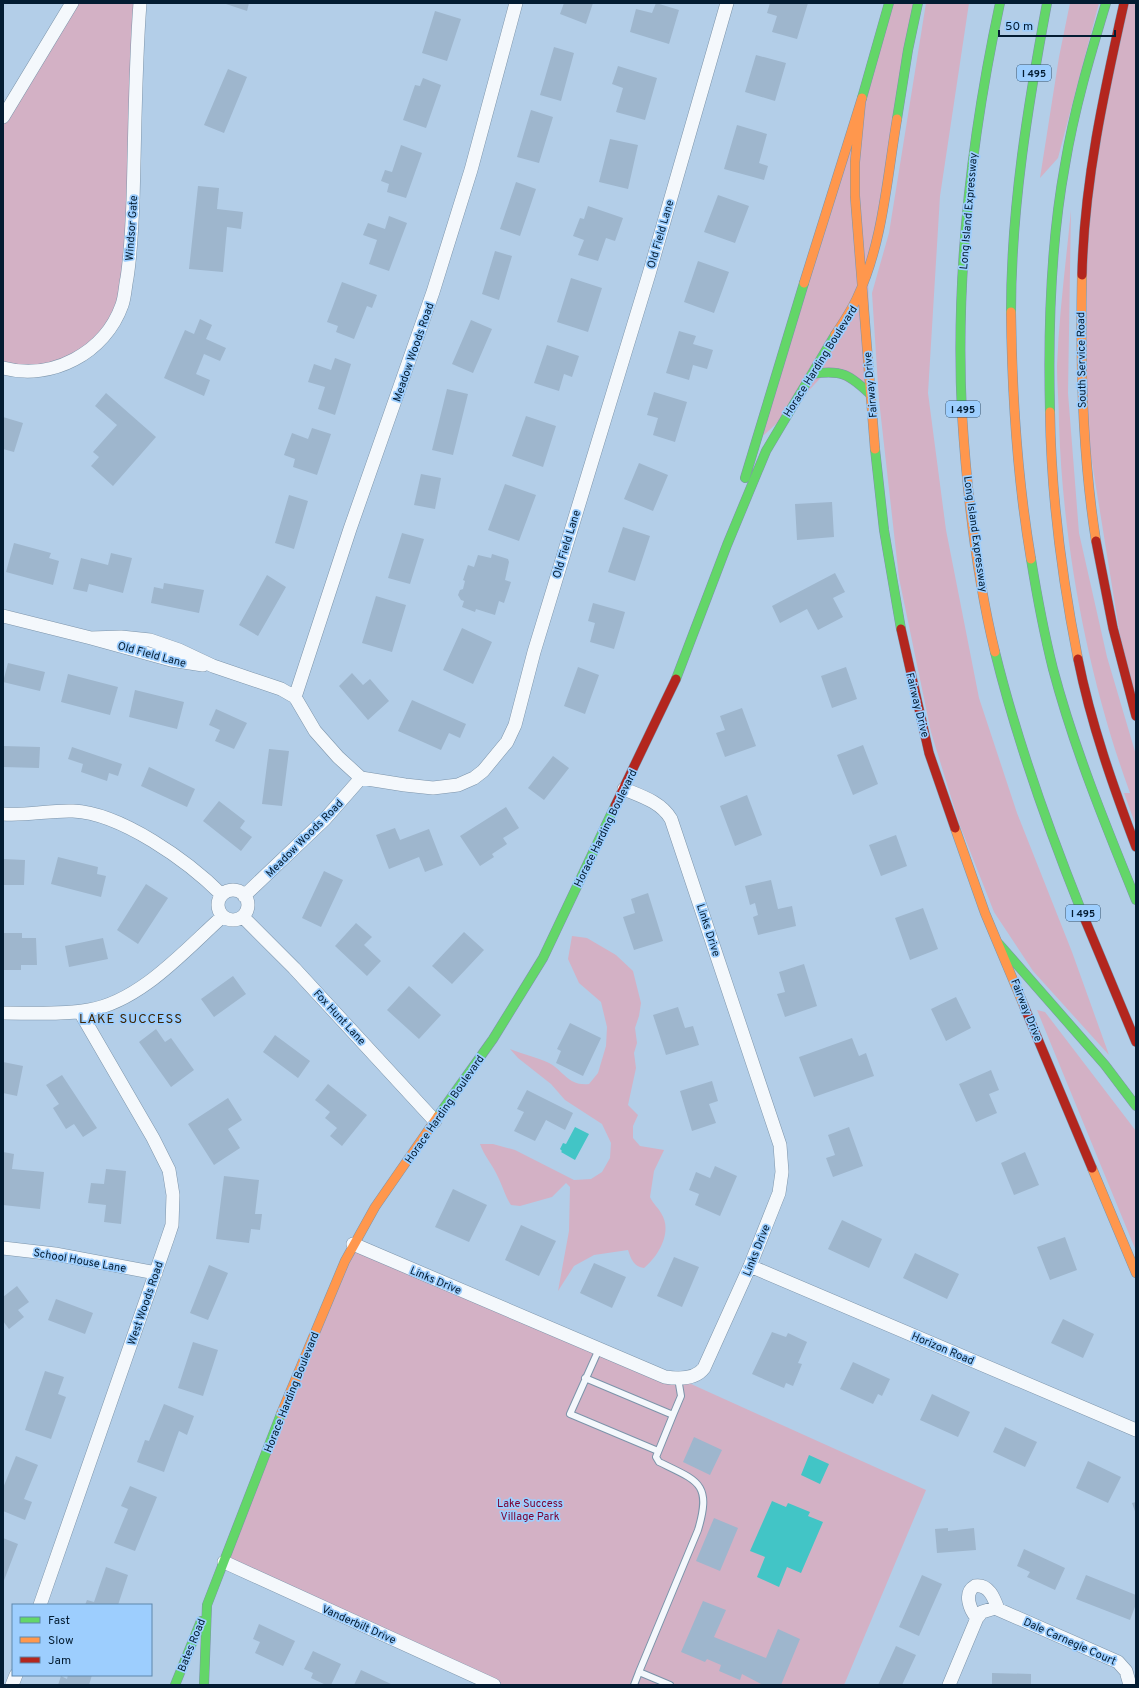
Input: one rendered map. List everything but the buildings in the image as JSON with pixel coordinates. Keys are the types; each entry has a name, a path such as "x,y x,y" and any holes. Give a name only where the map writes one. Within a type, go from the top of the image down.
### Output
{"main road":[{"name":"Horace Harding Boulevard","path":"727,545 756,438 838,170 861,101 869,68 889,3"},
{"name":"Horace Harding Boulevard","path":"204,1685 207,1605 305,1354 353,1244 375,1207 494,1039 542,958 624,789 684,660 727,545 766,451 851,311 862,287 874,251 882,215 908,50 918,3"},
{"name":"Long Island Expressway","path":"1000,3 975,139 963,250 960,366 968,478 974,534 994,645 1007,700 1023,753 1060,858 1136,1042"},
{"name":"I 495","path":"1047,3 1022,143 1013,229 1010,342 1016,454 1031,565 1055,677 1090,787 1136,900"},
{"path":"1106,3 1081,94 1061,186 1050,294 1049,409 1052,472 1058,541 1074,646 1101,751 1136,846"},
{"name":"South Service Road","path":"1124,3 1103,91 1092,155 1082,266 1080,381 1084,438 1097,549 1120,659 1136,716"},
{"name":"Fairway Drive","path":"861,101 856,143 854,179 871,395 884,530 894,594 915,697 929,753 964,859 1136,1273"},
{"path":"812,374 827,371 840,372 852,377 871,395"},
{"path":"999,944 1105,1065 1136,1106"},
{"name":"Bates Road","path":"175,1685 207,1605"}],"street":[{"path":"3,117 72,3"},
{"name":"Windsor Gate","path":"3,368 17,372 43,370 65,364 89,351 100,341 116,319 123,304 132,245 140,3"},
{"name":"Meadow Woods Road","path":"295,697 350,529 433,292 471,170 516,3"},
{"name":"Old Field Lane","path":"361,778 418,787 445,787 458,785 474,778 483,771 500,752 512,733 564,550 643,294 727,3"},
{"name":"Old Field Lane","path":"3,616 171,660 213,666 266,682 295,697"},
{"path":"295,697 315,730 338,757 361,778"},
{"name":"Meadow Woods Road","path":"244,896 325,819 361,778"},
{"name":"Links Drive","path":"353,1244 661,1375 678,1378 692,1377 704,1368 750,1266 779,1193 782,1172 780,1145 671,819 668,814 658,805 624,789"},
{"path":"3,814 73,811 98,815 132,830 162,847 222,894"},
{"path":"231,890 241,893 244,896 247,900 247,909 242,916 230,920 223,916 218,908 219,898 222,894 231,890"},
{"path":"3,1014 80,1012 100,1008 126,997 147,983 223,916"},
{"name":"Fox Hunt Lane","path":"242,916 294,968 435,1121"},
{"name":"West Woods Road","path":"40,1604 172,1225 173,1195 169,1170 153,1138 80,1012"},
{"name":"School House Lane","path":"3,1248 55,1254 156,1273"},
{"name":"Horizon Road","path":"750,1266 1136,1430"},
{"name":"Vanderbilt Drive","path":"224,1562 494,1685"},
{"path":"948,1685 977,1618 987,1610 998,1609 991,1592 981,1586 975,1586 970,1590 969,1601 972,1613 977,1618"},
{"name":"Dale Carnegie Court","path":"998,1609 1118,1662 1126,1671 1130,1685"}],"lane":[{"path":"599,1349 570,1414 658,1451"},
{"path":"585,1378 673,1415"},
{"path":"634,1685 693,1542 704,1509 703,1494 697,1483 688,1476 659,1462 656,1457 681,1396 678,1378"},
{"path":"639,1672 670,1685"}],"green space":[{"path":"72,3 140,3 131,245 116,319 65,364 3,368 3,117"},
{"path":"889,3 918,3 868,270 871,395 827,371 787,414 753,445"},
{"path":"926,3 969,3 940,196 928,393 946,530 979,698 1017,813 1072,952 1109,1055 1033,971 994,912 959,823 931,732 899,578 879,400 872,293 889,233"},
{"path":"1070,3 1099,3 1058,158 1040,178 1059,57"},
{"path":"1128,3 1136,3 1136,702 1123,654 1086,425 1087,250 1096,155"},
{"path":"1071,210 1068,393 1079,533 1107,657 1136,755 1136,826 1124,793 1130,793 1102,704 1080,611 1072,564 1061,470 1057,366 1061,308"},
{"path":"572,936 587,938 616,955 633,971 641,1003 635,1028 637,1043 634,1053 636,1068 628,1105 638,1115 633,1126 633,1138 640,1146 664,1150 654,1171 650,1197 661,1213 666,1228 663,1243 655,1257 644,1268 635,1264 628,1250 594,1255 574,1266 558,1291 569,1231 570,1187 566,1183 552,1197 520,1206 511,1205 480,1144 493,1144 515,1150 574,1180 591,1179 602,1172 610,1158 611,1143 602,1124 565,1100 551,1084 518,1058 510,1049 549,1063 571,1081 576,1083 589,1084 598,1073 606,1046 607,1027 601,1002 579,983 568,959"},
{"path":"1037,1010 1045,1012 1136,1131 1136,1251"},
{"name":"Lake Success Village Park","path":"353,1244 680,1379 926,1490 844,1685 495,1685 224,1562"}],"shaded area":[{"path":"575,1127 589,1134 575,1160 561,1152 562,1151 560,1149 563,1143 566,1144"},
{"path":"809,1455 829,1464 820,1484 801,1475"},
{"path":"772,1501 786,1507 788,1503 810,1512 808,1516 823,1522 801,1573 787,1567 779,1587 757,1577 765,1557 750,1551"}],"traffic: fast":[{"path":"862,98 889,3"},
{"path":"897,119 908,50 918,3"},
{"path":"962,414 960,362 963,258 973,156 1000,3"},
{"path":"1011,312 1017,195 1027,118 1047,3"},
{"path":"1050,412 1049,350 1051,288 1060,196 1078,104 1088,63 1106,3"},
{"path":"745,478 804,283"},
{"path":"676,679 727,545 766,451 835,335"},
{"path":"812,374 831,372 845,375 851,378 871,395"},
{"path":"875,449 884,530 901,629"},
{"path":"1031,559 1038,601 1053,669 1070,728 1136,900"},
{"path":"995,652 1023,750 1056,846 1081,910"},
{"path":"438,1116 493,1039 543,958 615,806"},
{"path":"999,944 1105,1065 1136,1106"},
{"path":"204,1685 207,1605 281,1414"},
{"path":"175,1685 201,1621"}],"traffic: slow":[{"path":"804,283 862,98"},
{"path":"861,101 855,162 855,196 875,449"},
{"path":"835,335 857,298 873,255 883,210 897,119"},
{"path":"1082,275 1081,342 1083,408 1091,508 1096,541"},
{"path":"1011,312 1016,436 1022,497 1031,559"},
{"path":"1050,412 1058,537 1078,659"},
{"path":"962,414 973,534 988,623 995,652"},
{"path":"955,828 985,913 1024,1006"},
{"path":"281,1414 345,1261 375,1207 438,1116"},
{"path":"1092,1168 1136,1273"}],"traffic: jam":[{"path":"1082,275 1087,206 1096,138 1124,3"},
{"path":"1096,541 1113,628 1136,716"},
{"path":"901,629 929,753 955,828"},
{"path":"1078,659 1089,707 1103,754 1136,847"},
{"path":"615,806 676,679"},
{"path":"1081,910 1136,1042"},
{"path":"1024,1006 1092,1168"}],"district":[{"name":"LAKE SUCCESS","path":"131,1018"}]}
